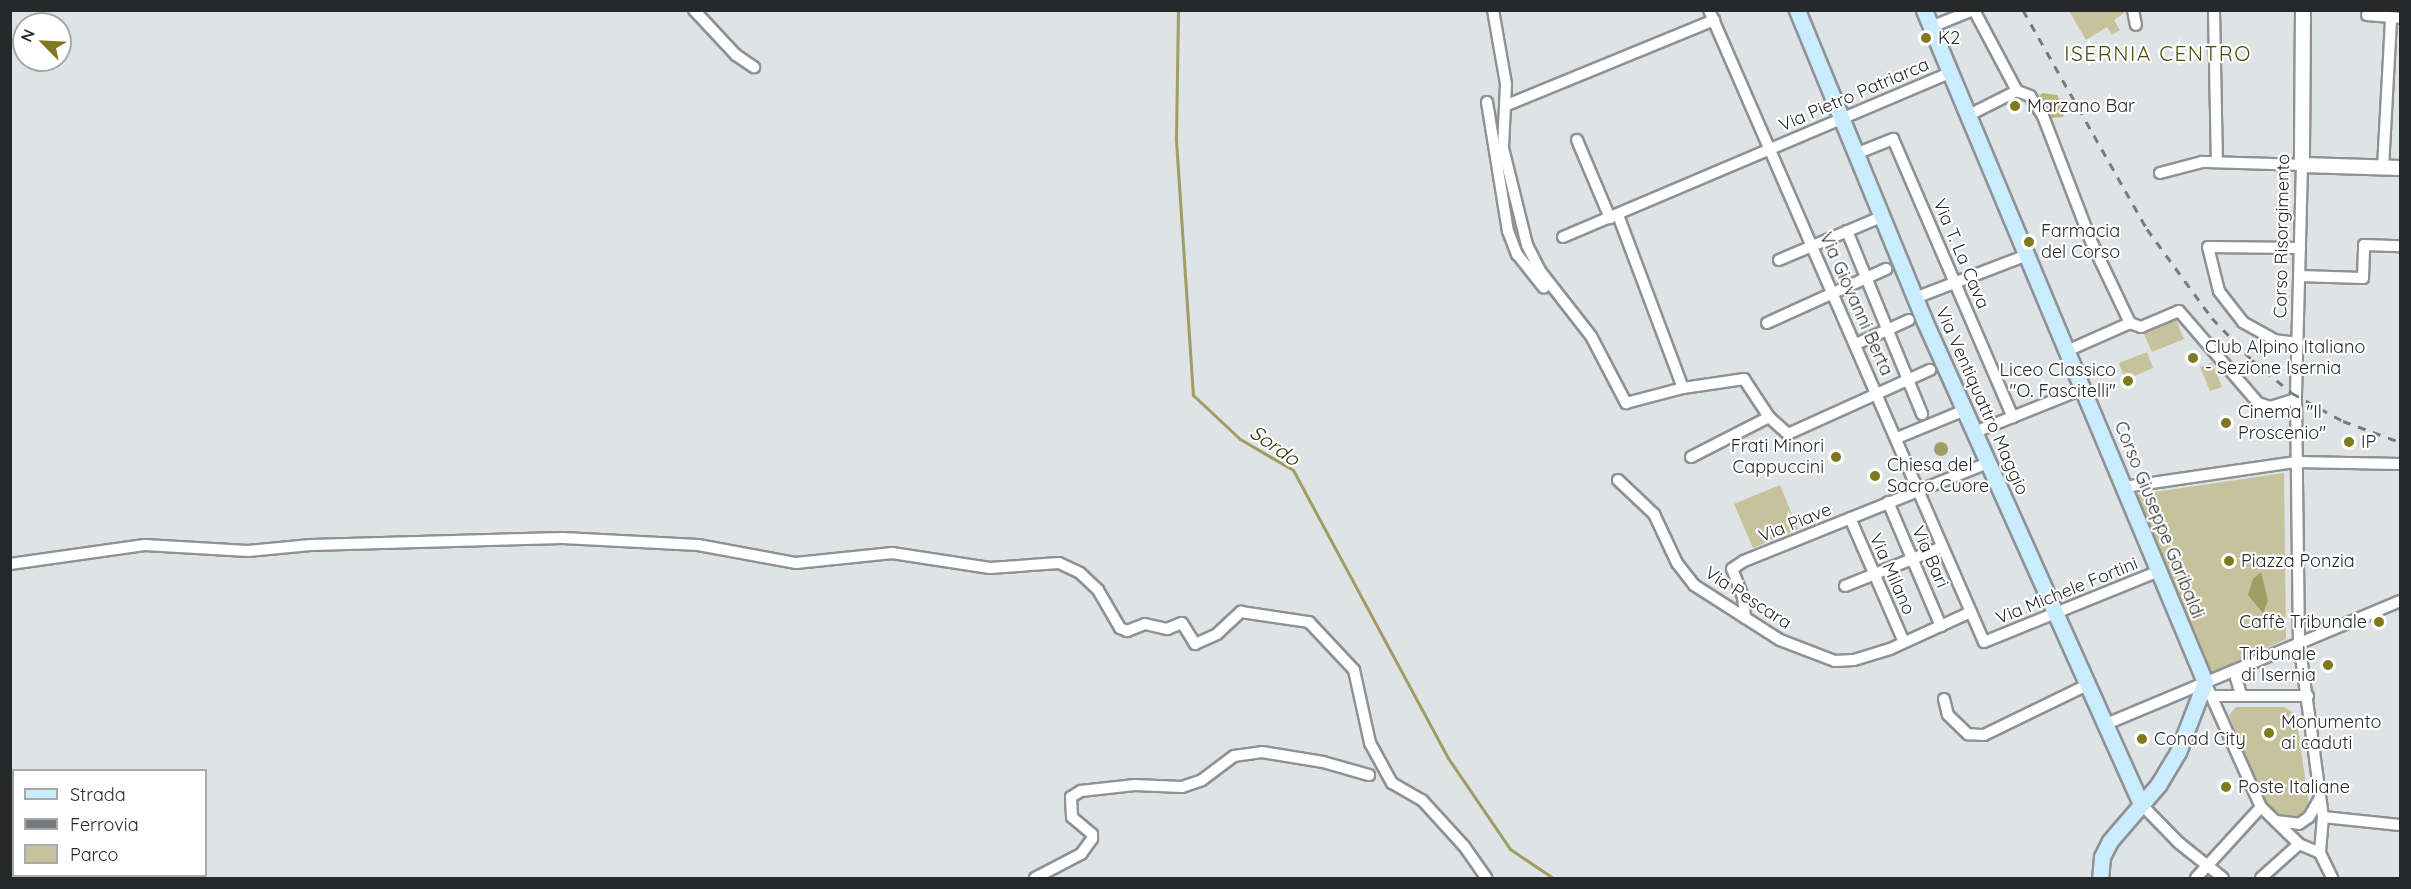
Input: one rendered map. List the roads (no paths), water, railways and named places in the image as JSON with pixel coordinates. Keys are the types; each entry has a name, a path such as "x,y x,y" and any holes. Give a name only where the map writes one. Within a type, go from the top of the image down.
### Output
{"main road":[{"name":"Via Ventiquattro Maggio","path":"1797,10 1844,117 1915,298 2104,726 2141,804"},
{"name":"Corso Giuseppe Garibaldi","path":"1924,10 2085,388 2208,689"},
{"path":"2100,879 2102,857 2110,841 2141,804 2178,752 2208,689"}],"street":[{"path":"694,10 736,55 754,67"},
{"path":"1493,10 1507,105 1503,148 1527,245 1557,295 1591,336 1626,403 1683,388 1744,379 1781,431 1798,433 1930,370"},
{"path":"1931,27 1973,10 2017,92"},
{"path":"2133,10 2136,25"},
{"path":"2214,10 2217,161"},
{"name":"Corso Risorgimento","path":"2303,10 2296,399 2299,642 2323,817 2320,854"},
{"path":"1507,105 1712,15"},
{"name":"Via Giovanni Berta","path":"1712,15 1971,612"},
{"path":"2367,15 2396,18 2384,168"},
{"name":"Via Pietro Patriarca","path":"1563,237 1951,72"},
{"path":"1969,115 2017,92 2030,96 2043,116 2091,240 2130,323"},
{"path":"1487,102 1508,231 1517,254 1547,292 1557,295"},
{"name":"Via T. La Cava","path":"1858,153 1893,139 2013,417"},
{"path":"1576,140 1614,217 1683,388"},
{"path":"2160,174 2181,166 2217,161 2400,168"},
{"path":"1779,260 1883,216"},
{"path":"1847,231 1922,414"},
{"path":"2299,276 2363,278 2364,245 2400,246"},
{"path":"2298,343 2275,340 2243,322 2219,291 2208,247 2300,248"},
{"path":"1915,298 2027,255"},
{"path":"1767,323 1886,269"},
{"path":"2069,350 2130,323 2141,327 2179,311 2258,403 2270,407 2296,399"},
{"path":"1856,344 1909,320"},
{"path":"1975,432 2085,388"},
{"path":"1897,438 1965,410"},
{"path":"1691,457 1769,417"},
{"path":"2124,487 2296,462 2400,464"},
{"name":"Via Piave","path":"1745,618 1743,597 1732,569 1888,502 1988,463"},
{"name":"Via Pescara","path":"1618,480 1654,514 1677,563 1694,585 1780,640 1835,660 1854,660 1904,642 1971,612"},
{"name":"Via Bari","path":"1888,502 1941,626"},
{"name":"Via Milano","path":"1850,518 1904,642"},
{"path":"10,564 146,545 248,551 311,545 563,538 698,545 796,563 892,553 990,568 1059,563 1080,573 1098,590 1120,628 1127,631 1145,624 1167,629 1182,623 1195,644 1217,634 1241,612 1309,622 1354,670 1370,743 1392,783 1422,800 1464,846 1486,879"},
{"path":"1845,586 1942,547"},
{"name":"Via Michele Fortini","path":"1971,612 1984,642 2159,571"},
{"path":"2104,726 2208,689 2237,670 2400,601"},
{"path":"2237,670 2236,678 2241,694"},
{"path":"1944,699 1948,715 1968,734 1984,735 2087,685"},
{"path":"2208,689 2241,694 2308,696"},
{"name":"Corso Giuseppe Garibaldi","path":"2208,689 2261,807 2299,844 2320,854"},
{"path":"1035,879 1081,854 1092,839 1092,834 1072,817 1071,797 1080,791 1135,785 1182,787 1202,780 1234,756 1262,752 1323,762 1369,775"},
{"path":"2273,820 2299,824 2320,798"},
{"path":"2141,804 2179,843 2209,864 2223,879"},
{"path":"2196,879 2261,807"},
{"path":"2323,817 2400,825"},
{"path":"2261,879 2299,844"},
{"path":"2320,854 2332,879"}],"waterway":[{"name":"Sordo","path":"1178,10 1176,140 1193,395 1240,439 1293,470 1448,758 1510,849 1553,878"}],"railway":[{"path":"2023,10 2147,229 2212,318 2252,360 2292,393 2343,421 2400,442"}],"place":[{"name":"K2","path":"1926,38"},
{"name":"Marzano Bar","path":"2015,106"},
{"name":"Farmacia del Corso","path":"2029,242"},
{"name":"Club Alpino Italiano - Sezione Isernia","path":"2193,358"},
{"name":"Liceo Classico \"O. Fascitelli\"","path":"2128,381"},
{"name":"Cinema \"Il Proscenio\"","path":"2226,423"},
{"name":"IP","path":"2349,442"},
{"name":"Frati Minori Cappuccini","path":"1836,457"},
{"name":"Chiesa del Sacro Cuore","path":"1875,476"},
{"name":"Piazza Ponzia","path":"2229,561"},
{"name":"Caffè Tribunale","path":"2379,622"},
{"name":"Tribunale di Isernia","path":"2328,665"},
{"name":"Monumento ai caduti","path":"2269,733"},
{"name":"Conad City","path":"2142,739"},
{"name":"Poste Italiane","path":"2226,787"}],"district":[{"name":"ISERNIA CENTRO","path":"2158,53"}]}
